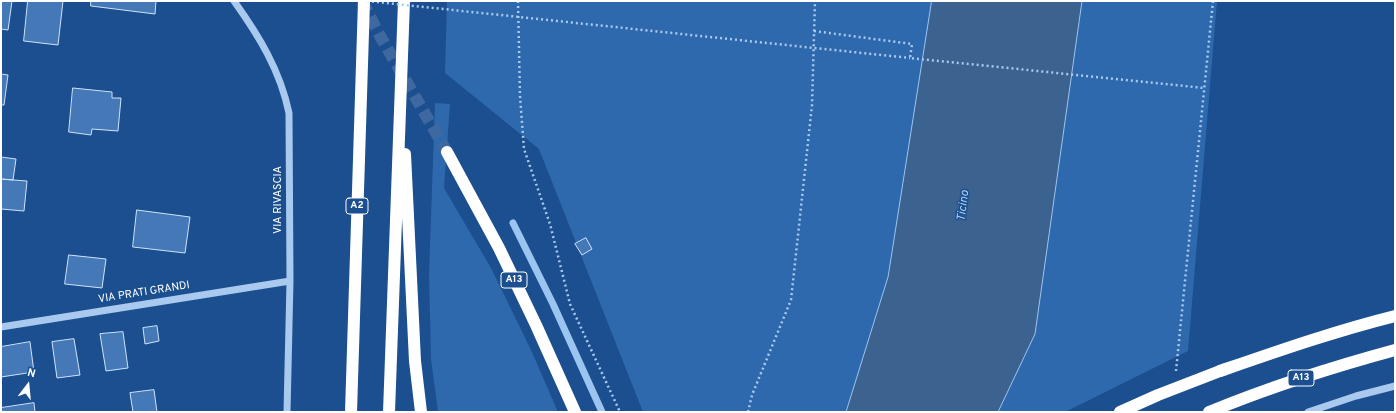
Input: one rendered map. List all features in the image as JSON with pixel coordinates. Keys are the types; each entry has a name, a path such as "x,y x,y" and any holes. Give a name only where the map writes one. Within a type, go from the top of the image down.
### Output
{"highway":[{"name":"A2","path":"351,412 366,1"},
{"path":"389,412 404,1"},
{"path":"401,77 415,361 422,412"},
{"name":"A13","path":"447,152 536,324 575,412"},
{"path":"1120,412 1179,387 1287,347 1334,332 1395,316"},
{"name":"A13","path":"1209,412 1337,366 1395,350"}],"street":[{"name":"VIA RIVASCIA","path":"234,1 260,39 274,66 285,94 289,113 290,281 287,412"},
{"name":"VIA PRATI GRANDI","path":"1,327 290,281"},
{"path":"1308,412 1356,396 1395,386"}],"path":[{"path":"366,1 1204,88"},
{"path":"518,1 520,96 524,149 550,224 570,304 620,412"},
{"path":"748,412 752,395 792,300 812,105 815,1"},
{"path":"1176,372 1213,1"},
{"path":"814,31 912,44 910,58"}],"shaded area":[{"path":"447,1 1217,1 1188,351 1065,412 643,412 539,149 445,73"},
{"path":"435,103 450,104 444,188 491,268 531,350 558,412 438,412 431,359 429,274"}],"water":[{"name":"Ticino","path":"932,1 1082,1 1035,334 998,412 846,412 888,277"}],"building":[{"path":"1,1 12,1 8,30 1,29"},
{"path":"28,1 63,1 58,45 24,41"},
{"path":"91,1 156,1 155,14 91,6"},
{"path":"1,74 8,75 4,105 1,105"},
{"path":"73,88 112,92 112,98 121,98 118,131 92,129 91,135 69,132"},
{"path":"1,157 16,159 13,180 1,179"},
{"path":"1,179 27,181 24,211 1,209"},
{"path":"137,210 190,217 185,253 133,247"},
{"path":"586,238 592,249 582,255 575,244"},
{"path":"69,255 106,259 102,288 65,284"},
{"path":"157,326 159,341 145,344 143,328"},
{"path":"123,332 128,368 106,371 100,334"},
{"path":"74,339 80,375 57,378 52,342"},
{"path":"30,342 34,372 1,377 1,347"},
{"path":"154,390 157,412 133,412 130,393"},
{"path":"34,403 35,412 1,412 1,408"}],"waterway":[{"path":"513,223 553,304 602,412"}],"tunnel":[{"path":"362,1 379,34 447,152"}]}
